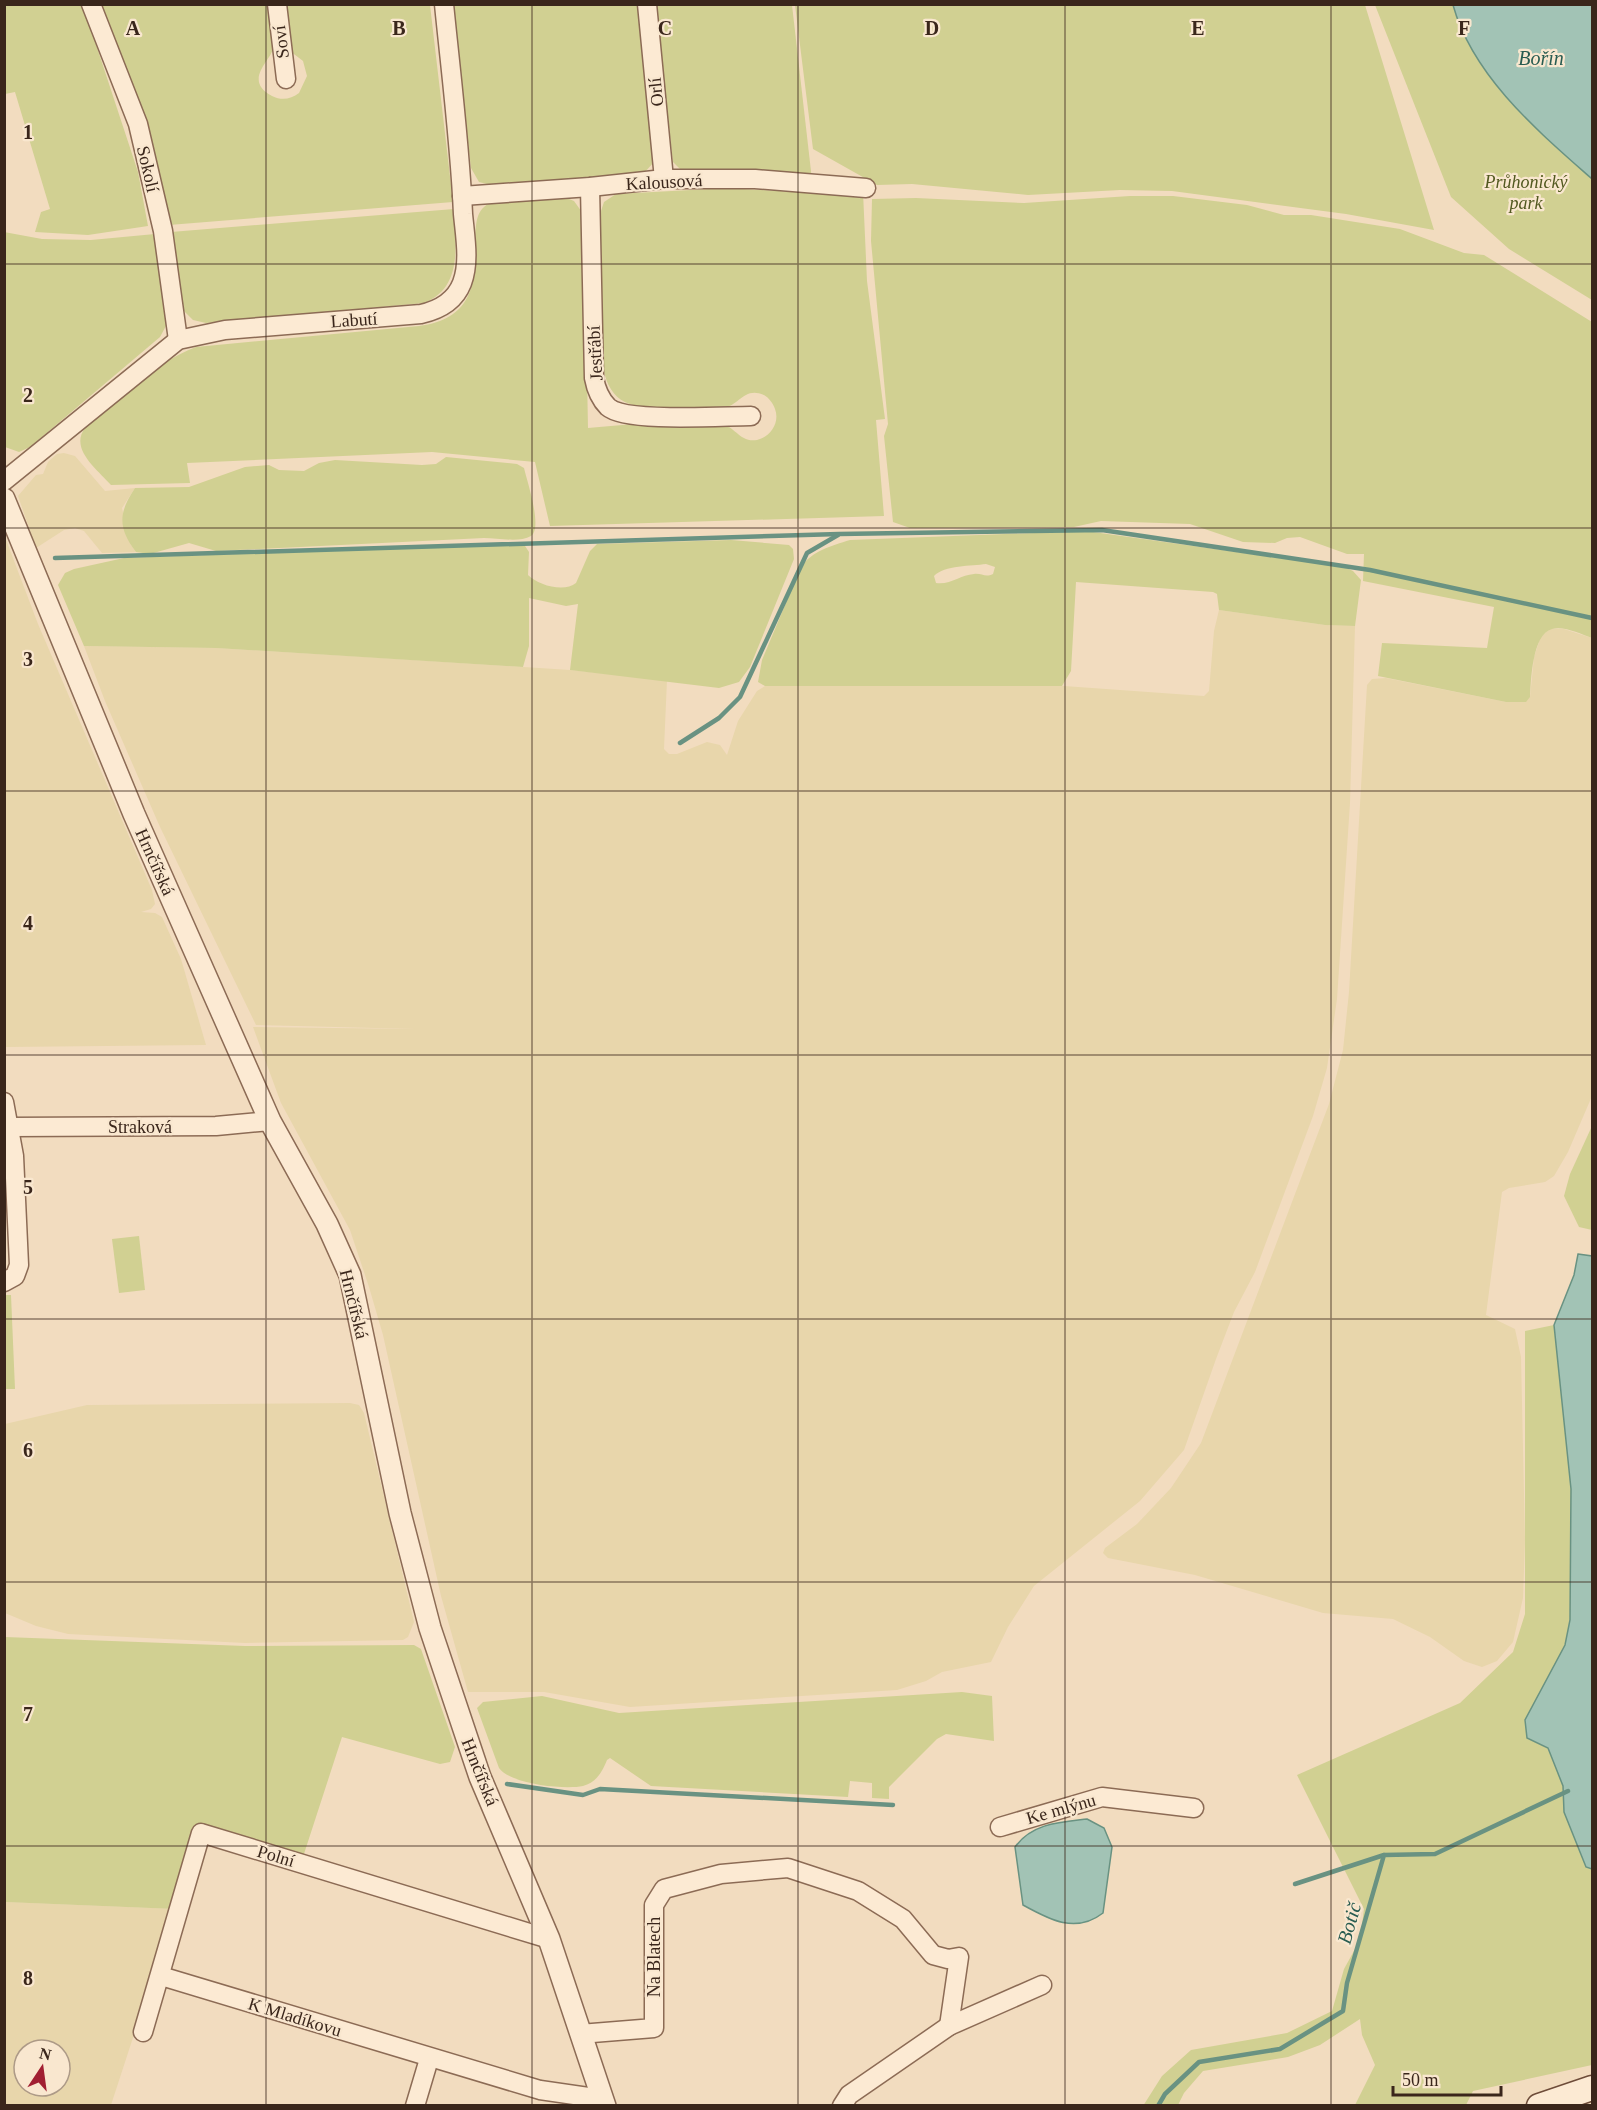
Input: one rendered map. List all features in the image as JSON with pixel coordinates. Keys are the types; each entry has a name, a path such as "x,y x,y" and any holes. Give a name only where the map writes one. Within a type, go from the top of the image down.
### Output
{"main road":[{"path":"1539,2106 1593,2088"}],"street":[{"name":"Sokolí","path":"91,4 138,124 163,231 178,340"},
{"name":"Soví","path":"277,4 286,79"},
{"name":"Labutí","path":"4,481 178,340 225,330 421,314 435,311 455,295 465,273 462,196 444,4"},
{"name":"Orlí","path":"647,4 664,179"},
{"name":"Kalousová","path":"462,196 664,179 755,179 866,188"},
{"name":"Jestřábí","path":"590,187 594,378 601,399 617,412 640,416 751,416"},
{"name":"Hrnčířská","path":"4,500 134,814 270,1121 327,1224 350,1275 400,1513 430,1628 480,1777 549,1939 604,2102"},
{"path":"4,1102 14,1156 19,1265 15,1276 4,1282"},
{"name":"Straková","path":"10,1127 216,1126 270,1121"},
{"name":"Ke mlýnu","path":"1000,1827 1102,1797 1194,1808"},
{"name":"Polní","path":"143,2032 201,1833 549,1939"},
{"name":"Na Blatech","path":"580,2034 654,2028 654,1905 664,1889 721,1874 788,1868 858,1891 903,1918 933,1955 948,1959 959,1957 949,2026"},
{"name":"K Mladíkovu","path":"161,1976 429,2059 540,2090 604,2102"},
{"path":"842,2106 849,2095 949,2026 1042,1985"},
{"path":"415,2106 429,2059"}],"shaded area":[{"path":"57,454 75,456 105,491 135,488 122,508 131,545 136,552 102,553 84,531 75,528 64,530 36,548 18,496 36,475 43,474 48,462"},
{"path":"5,537 38,624 152,890 155,904 151,909 141,912 155,913 162,917 181,959 206,1045 6,1047"},
{"path":"1219,610 1325,625 1355,626 1350,803 1337,999 1327,1068 1313,1116 1255,1272 1234,1312 1184,1450 1140,1501 1034,1586 1008,1627 991,1662 942,1672 926,1681 897,1690 630,1707 544,1692 468,1692 441,1596 383,1335 369,1287 350,1230 281,1103 253,1027 415,1029 256,1025 160,827 105,701 84,646 216,648 570,670 667,680 664,749 669,754 677,754 707,742 720,745 727,755 738,721 757,691 765,686 1050,685 1204,696 1209,691 1214,631"},
{"path":"1550,629 1564,629 1592,638 1592,1096 1568,1152 1554,1176 1545,1182 1509,1188 1502,1192 1486,1315 1515,1329 1521,1357 1525,1540 1523,1598 1513,1642 1497,1661 1482,1667 1464,1661 1430,1637 1393,1619 1323,1613 1195,1575 1108,1558 1103,1553 1105,1548 1137,1524 1171,1488 1201,1443 1329,1104 1343,1050 1349,992 1367,685 1372,679 1386,678 1506,702 1530,697 1534,657 1541,636"},
{"path":"350,1403 359,1405 364,1413 414,1622 408,1637 403,1640 245,1643 68,1634 36,1626 5,1613 5,1424 87,1405"},
{"path":"5,1902 175,1909 111,2105 5,2106"}],"green space":[{"path":"5,5 83,5 138,172 148,226 88,235 35,232 41,212 50,209 15,92 5,94"},
{"path":"102,5 269,5 273,48 261,70 259,83 263,90 272,96 283,99 299,93 307,76 303,61 290,51 282,5 430,5 453,202 169,225 148,134"},
{"path":"452,5 639,5 655,161 643,174 495,186 479,182 471,168"},
{"path":"655,5 792,5 812,180 683,172 673,162"},
{"path":"795,5 1365,5 1434,230 1346,214 1172,191 1120,190 1028,195 912,184 877,185 813,149"},
{"name":"Průhonický park","path":"1375,5 1453,5 1476,56 1492,79 1530,122 1592,179 1592,300 1509,249 1451,197"},
{"path":"728,188 812,193 863,192 867,281 885,419 876,420 884,516 550,526 535,462 432,452 187,463 190,483 111,485 87,459 80,444 85,428 124,394 165,362 196,347 419,326 445,319 462,306 471,289 475,233 478,218 484,207 497,201 549,197 574,201 584,215 588,428 654,423 721,424 746,439 757,440 770,432 776,419 773,405 764,395 751,393 729,406 718,409 643,407 632,405 614,393 607,382 603,367 600,214 604,202 616,194"},
{"path":"1130,196 1173,196 1247,205 1284,215 1311,215 1400,229 1464,253 1484,255 1592,322 1592,638 1562,629 1552,629 1545,633 1537,648 1532,670 1530,697 1526,702 1506,702 1378,676 1382,643 1487,648 1494,607 1363,581 1364,554 1347,554 1300,537 1287,538 1275,543 1243,542 1190,524 1101,521 1074,527 910,528 893,522 884,436 888,424 871,241 872,199 916,198 1024,203"},
{"path":"454,209 455,250 451,275 446,286 437,296 424,303 206,323 193,320 184,311 171,232"},
{"path":"4,232 42,239 91,240 155,234 167,324 160,337 30,447 19,452 5,447"},
{"path":"446,457 517,464 524,468 535,514 534,531 531,536 515,540 484,538 216,551 189,543 150,554 136,552 123,527 123,512 135,488 189,487 245,467 269,465 279,470 304,471 319,463 335,460 422,465 436,464"},
{"path":"1086,531 1344,567 1353,571 1361,580 1355,626 1325,625 1219,610 1217,594 1213,592 1076,582 1071,671 1062,686 765,686 758,682 762,660 801,567 816,553 850,540","holes":["986,564 995,567 993,574 990,575 969,575 946,583 936,583 934,576 944,570 958,567"]},
{"path":"731,540 789,545 793,549 794,559 750,667 739,682 719,688 570,670 578,604 566,606 529,598 529,646 523,667 216,648 84,646 58,585 65,573 74,569 124,558 511,544 525,546 529,552 528,575 532,579 558,588 576,583 590,551 597,544"},
{"path":"1592,1126 1592,1230 1579,1227 1564,1196 1570,1174"},
{"path":"139,1236 145,1290 119,1293 112,1239"},
{"path":"4,1295 11,1295 15,1389 5,1389"},
{"path":"1554,1325 1571,1489 1570,1620 1565,1645 1525,1720 1527,1738 1548,1748 1563,1786 1564,1812 1586,1867 1592,1869 1592,2065 1473,2091 1466,2105 1355,2105 1375,2065 1362,2035 1360,2019 1320,2045 1288,2057 1203,2071 1184,2093 1178,2105 1143,2106 1162,2076 1191,2050 1287,2033 1332,2011 1344,1969 1360,1940 1364,1909 1297,1775 1460,1703 1513,1652 1525,1614 1525,1331"},
{"path":"5,1637 245,1646 414,1645 421,1649 455,1747 450,1762 440,1764 342,1737 302,1860 208,1831 175,1909 5,1902"},
{"path":"962,1692 992,1696 994,1741 946,1734 937,1739 889,1787 889,1799 872,1798 872,1783 850,1781 848,1797 651,1786 610,1758 595,1779 583,1786 551,1786 525,1782 505,1774 499,1768 477,1708 483,1702 542,1696 619,1713"}],"water":[{"name":"Bořín","path":"1453,5 1592,5 1592,179 1530,122 1492,79 1476,56"},
{"path":"1578,1254 1592,1256 1592,1869 1586,1867 1564,1812 1563,1786 1548,1748 1527,1738 1525,1720 1565,1645 1570,1620 1571,1489 1554,1325 1574,1275"},
{"path":"1087,1819 1104,1828 1112,1847 1103,1913 1083,1923 1073,1924 1053,1920 1023,1905 1015,1847 1038,1828"}],"waterway":[{"path":"55,558 839,534 1102,530 1370,570 1592,618"},
{"path":"680,743 719,718 740,697 807,553 838,535"},
{"path":"507,1784 583,1795 600,1789 893,1805"},
{"name":"Botič","path":"1158,2106 1165,2094 1199,2062 1280,2049 1343,2011 1347,1983 1384,1855 1435,1854 1568,1791"},
{"path":"1295,1884 1384,1855"}]}
